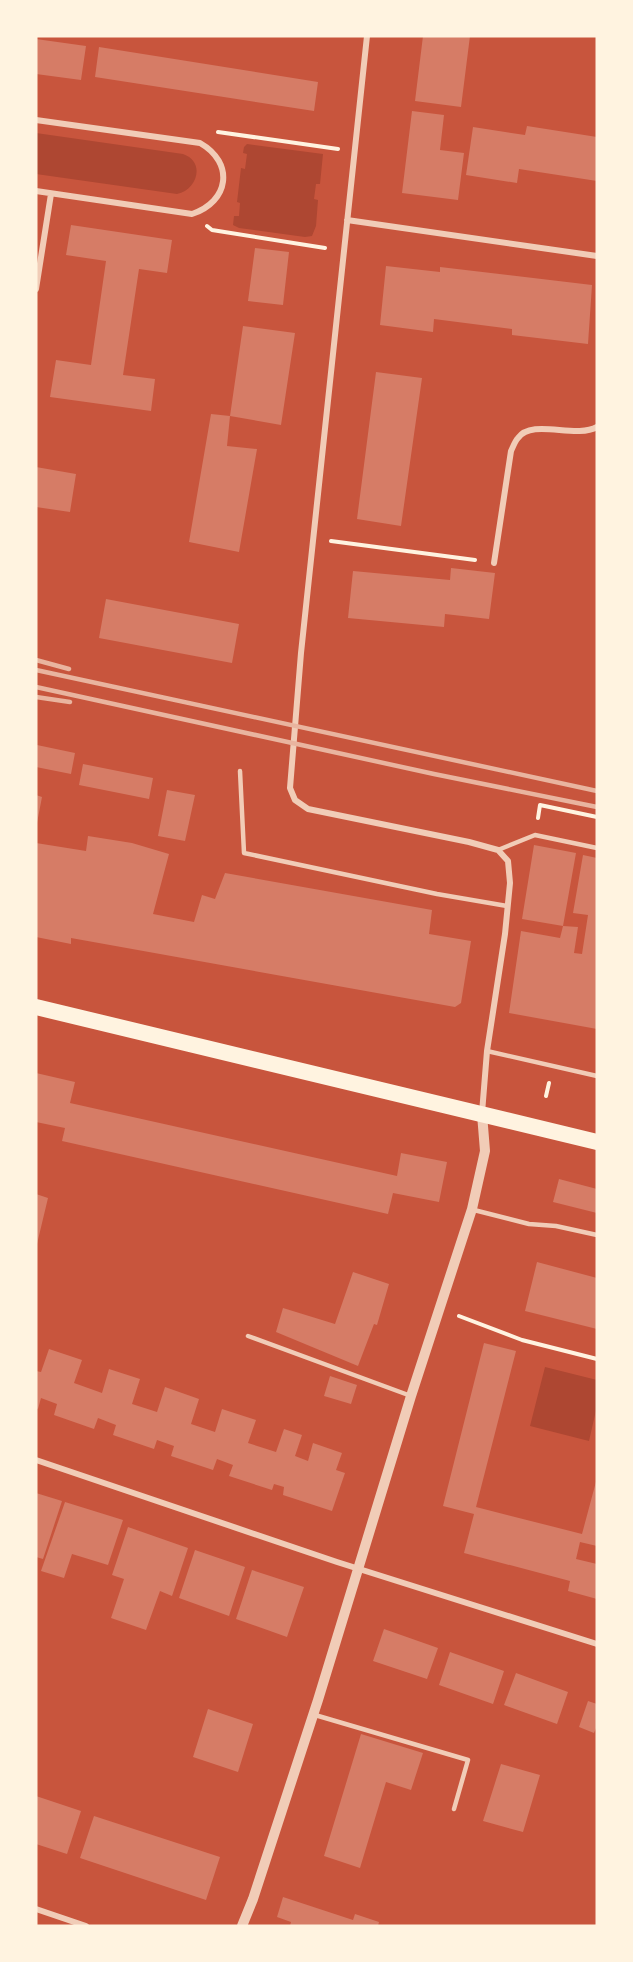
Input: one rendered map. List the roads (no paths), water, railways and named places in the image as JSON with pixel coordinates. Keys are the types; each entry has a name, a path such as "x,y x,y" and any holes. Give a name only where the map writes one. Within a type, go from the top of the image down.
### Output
{"highway":[{"path":"36,1007 597,1142"}],"street":[{"path":"242,1926 253,1899 313,1714 411,1396 472,1209 485,1151 482,1114 486,1051 505,934 510,883 508,861 498,850 308,809 295,800 290,788 301,653 367,36"},
{"path":"36,120 200,143 218,157 223,167 219,194 204,210 192,214 36,191"},
{"path":"36,290 51,194"},
{"path":"347,220 597,256"},
{"path":"494,563 511,451 518,436 530,430 578,432 597,427"},
{"path":"36,1460 357,1569 597,1644"},
{"path":"36,1909 86,1926"}],"lane":[{"path":"240,771 244,853 437,894 507,906"},
{"path":"498,850 535,835 597,848"},
{"path":"486,1051 597,1076"},
{"path":"472,1209 529,1224 556,1226 597,1235"},
{"path":"248,1336 411,1396"},
{"path":"313,1714 468,1760 453,1809"}],"railway":[{"path":"36,660 69,669"},
{"path":"36,670 597,791"},
{"path":"36,687 434,774 597,807"},
{"path":"36,697 70,702"}]}
